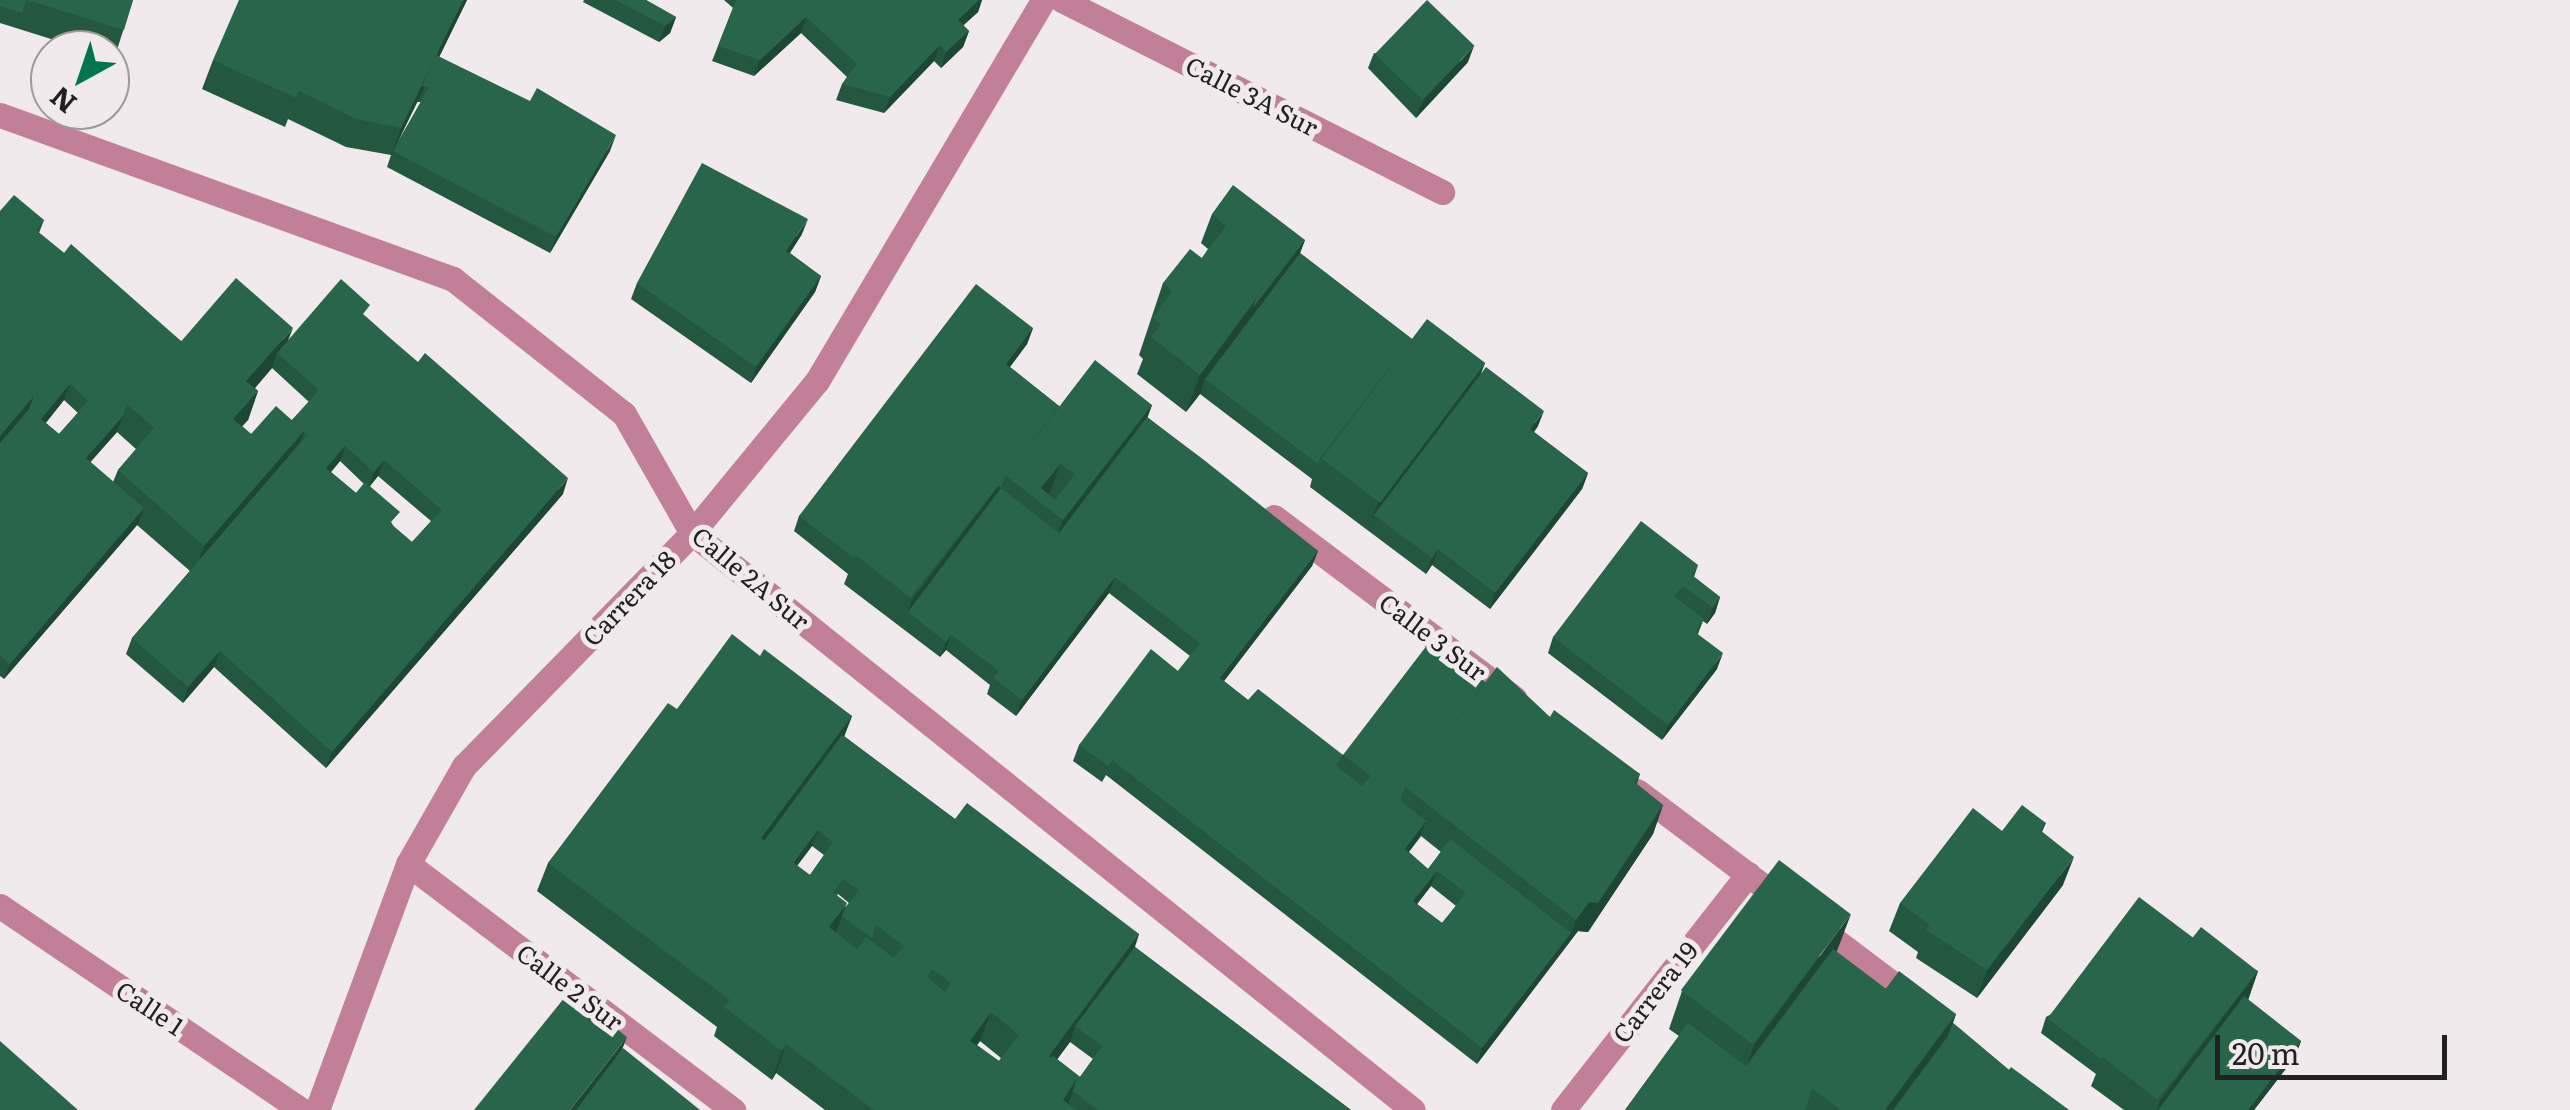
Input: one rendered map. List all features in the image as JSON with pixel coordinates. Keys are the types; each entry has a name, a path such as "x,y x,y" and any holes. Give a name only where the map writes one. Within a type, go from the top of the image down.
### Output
{"street":[{"name":"Carrera 18","path":"317,1110 408,864 464,766 692,534 816,381 1043,0"},
{"name":"Calle 3A Sur","path":"1062,0 1442,192"},
{"name":"Calle 2A Sur","path":"0,115 453,280 624,414 692,534 1413,1110"},
{"name":"Calle 3 Sur","path":"1254,502 1541,718"},
{"path":"1620,778 1934,1016"},
{"name":"Calle 2 Sur","path":"408,864 732,1110"},
{"name":"Carrera 19","path":"1563,1110 1748,874"},
{"name":"Calle 1","path":"0,906 300,1110"}],"building":[{"path":"0,0 26,0 22,13 0,6"},
{"path":"27,0 133,0 124,30"},
{"path":"239,0 463,0 401,128 356,119 299,91 296,98 213,60"},
{"path":"616,0 646,0 676,17 665,26"},
{"path":"736,0 979,0 958,20 969,31 946,52 940,45 890,97 842,84 857,64 806,17 760,60 718,46"},
{"path":"1427,0 1474,46 1422,100 1375,54"},
{"path":"436,55 530,101 537,88 616,135 556,237 393,151 429,87 422,86"},
{"path":"702,163 808,219 786,251 821,276 756,367 637,283"},
{"path":"1233,185 1305,240 1253,308 1256,299 1202,258 1226,226 1212,214"},
{"path":"14,195 44,220 36,230 64,253 71,244 181,341 86,458 144,508 10,664 0,655 0,443 29,409 34,396 0,366 0,211","holes":["70,384 88,401 59,434 41,419"]},
{"path":"1190,249 1256,299 1200,375 1151,337 1161,325 1153,318 1172,291 1163,283"},
{"path":"1300,253 1412,339 1318,464 1205,379"},
{"path":"236,278 293,328 246,381 258,391 233,419 251,434 276,406 304,431 204,546 118,470 154,428 127,404"},
{"path":"341,279 370,305 363,314 390,338 418,362 425,353 568,478 332,752 220,651 188,687 132,638 307,435 292,420 319,390 277,353","holes":["345,446 374,472 384,460 442,510 412,542 390,523 400,512 365,482 356,493 326,468"]},
{"path":"976,284 1033,328 1006,364 1059,406 1006,476 950,432 854,558 799,516"},
{"path":"1427,319 1485,363 1380,503 1322,459"},
{"path":"1095,360 1152,405 1063,520 1006,476","holes":["1060,464 1075,474 1055,500 1041,488"]},
{"path":"0,366 34,396 0,436"},
{"path":"1486,367 1544,411 1530,429 1588,473 1495,593 1438,549 1432,558 1374,515"},
{"path":"1147,417 1318,551 1220,678 1248,700 1258,689 1343,755 1431,640 1485,682 1405,787 1400,800 1426,821 1405,849 1428,869 1450,839 1571,933 1482,1048 1112,760 1108,766 1079,745 1151,649 1178,671 1200,643 1115,577 1022,700 993,678 999,671 951,635 946,642 908,612 1001,488 1059,533","holes":["1343,755 1371,776 1362,786 1336,766","1437,871 1466,893 1442,923 1413,901"]},
{"path":"950,432 1006,476 911,598 855,554"},
{"path":"1641,521 1698,565 1692,575 1720,597 1713,608 1683,586 1674,596 1704,619 1695,632 1723,653 1668,725 1553,637"},
{"path":"732,634 760,656 764,649 852,716 761,838 847,903 829,927 857,949 866,937 894,958 904,946 876,925 967,803 1139,934 1049,1056 1077,1078 1063,1100 1077,1110 874,1110 786,1044 782,1051 724,1007 730,1000 548,863 668,703 677,709","holes":["932,969 951,983 945,992 927,977","991,1012 1019,1035 999,1061 970,1041"]},
{"path":"1497,667 1550,717 1554,710 1640,774 1634,782 1663,805 1598,903 1589,902 1576,920 1405,787"},
{"path":"842,735 955,819 876,925 872,938 842,916 859,890 843,879 833,893 810,875 833,842 818,830 793,863 764,841"},
{"path":"2022,805 2046,823 2040,830 2074,857 1987,970 1926,930 1930,925 1900,903 1973,808 2002,831"},
{"path":"1779,860 1851,914 1753,1044 1681,990"},
{"path":"2139,897 2193,937 2101,1059 2048,1018"},
{"path":"2201,927 2258,971 2157,1100 2101,1055"},
{"path":"1135,947 1351,1110 1098,1110 1073,1091 1077,1078 1051,1058 1080,1077 1102,1046 1075,1026"},
{"path":"1833,949 1886,989 1812,1089 1805,1110 1625,1110 1688,1023 1746,1066"},
{"path":"1899,971 1956,1014 1885,1110 1841,1110 1812,1089"},
{"path":"569,992 627,1037 570,1110 474,1110"},
{"path":"2244,996 2301,1041 2248,1110 2158,1110"},
{"path":"1953,1023 2009,1070 1979,1110 1893,1110 1948,1036"},
{"path":"0,1041 78,1110 0,1110"},
{"path":"623,1048 700,1110 576,1110"},
{"path":"2011,1067 2069,1110 1979,1110"}]}
